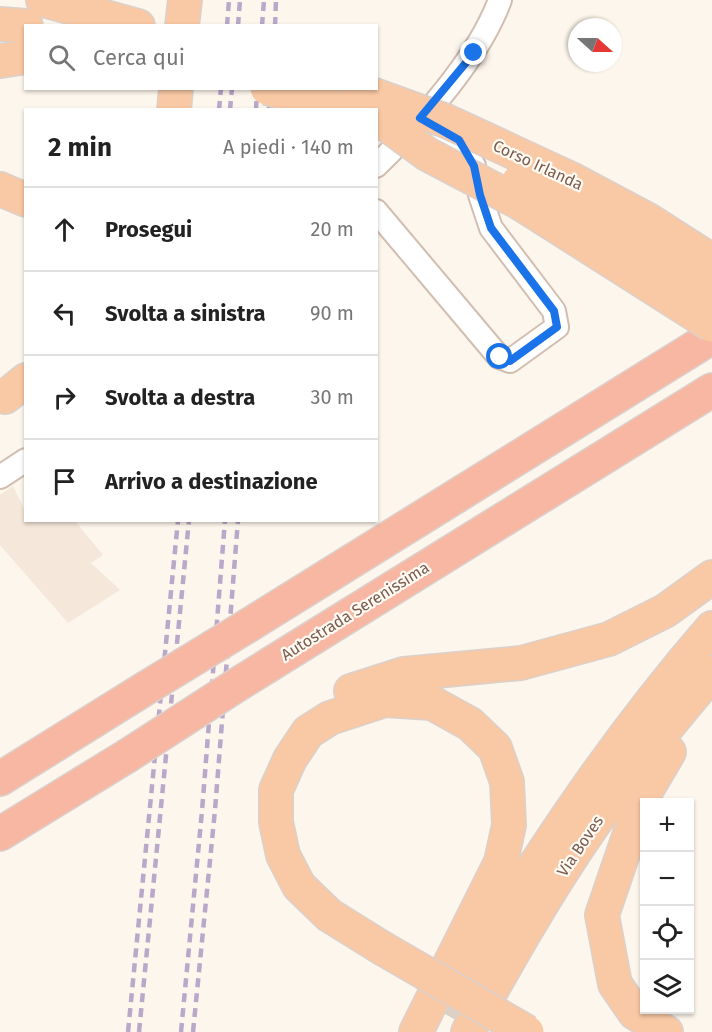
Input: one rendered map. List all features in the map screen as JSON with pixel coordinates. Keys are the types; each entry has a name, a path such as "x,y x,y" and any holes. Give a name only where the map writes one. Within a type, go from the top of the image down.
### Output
{"highway":[{"path":"43,0 131,24"},
{"path":"182,24 184,0"},
{"path":"0,24 24,26"},
{"path":"0,56 24,57"},
{"path":"0,61 24,57"},
{"path":"174,108 176,90"},
{"path":"274,90 337,108"},
{"name":"Corso Irlanda","path":"361,90 446,121 571,179 648,219 712,261"},
{"path":"381,122 427,154 520,203 712,325"},
{"name":"Corso Irlanda","path":"381,122 497,170 567,205 648,246 712,289"},
{"path":"0,189 24,199"},
{"path":"0,779 712,337"},
{"name":"Autostrada Serenissima","path":"0,834 712,390"},
{"path":"527,1032 316,925 286,896 266,865 256,827 256,788 272,751 294,719 329,698 404,674 521,663 609,639 665,611 712,577"},
{"name":"Via Boves","path":"464,980 525,879 574,806 637,719 712,628"},
{"name":"Via Boves","path":"449,1026 522,936 588,832 654,741 712,673"},
{"path":"666,1032 635,1013 615,984 602,915 642,798 669,752 712,699"},
{"path":"416,1032 501,862 509,825 507,782 495,748 470,724 432,704 385,700 330,718 308,732 290,759 276,790 276,822 283,855 299,886 329,915 378,955 498,1032"}],"street":[{"path":"378,164 474,53 500,0"},
{"path":"378,213 500,357 510,361 557,327 554,311 491,228 480,195 474,166 459,140 420,118"},
{"path":"0,477 24,461"}],"shaded area":[{"path":"13,486 24,509 24,522 76,522 103,555 91,563 120,590 68,623 0,545 0,495"}],"tunnel":[{"path":"445,1014 464,980"}],"railway":[{"path":"227,24 229,0"},
{"path":"238,24 240,0"},
{"path":"262,24 264,0"},
{"path":"275,24 276,0"},
{"path":"219,108 221,90"},
{"path":"230,108 232,90"},
{"path":"256,108 257,90"},
{"path":"269,108 270,90"},
{"path":"128,1032 178,522"},
{"path":"139,1032 189,522"},
{"path":"181,1032 202,811 225,522"},
{"path":"193,1032 215,810 238,522"}],"route":[{"path":"474,53 420,118 459,140 474,166 480,195 491,228 554,311 557,327 510,361 500,357"}]}
